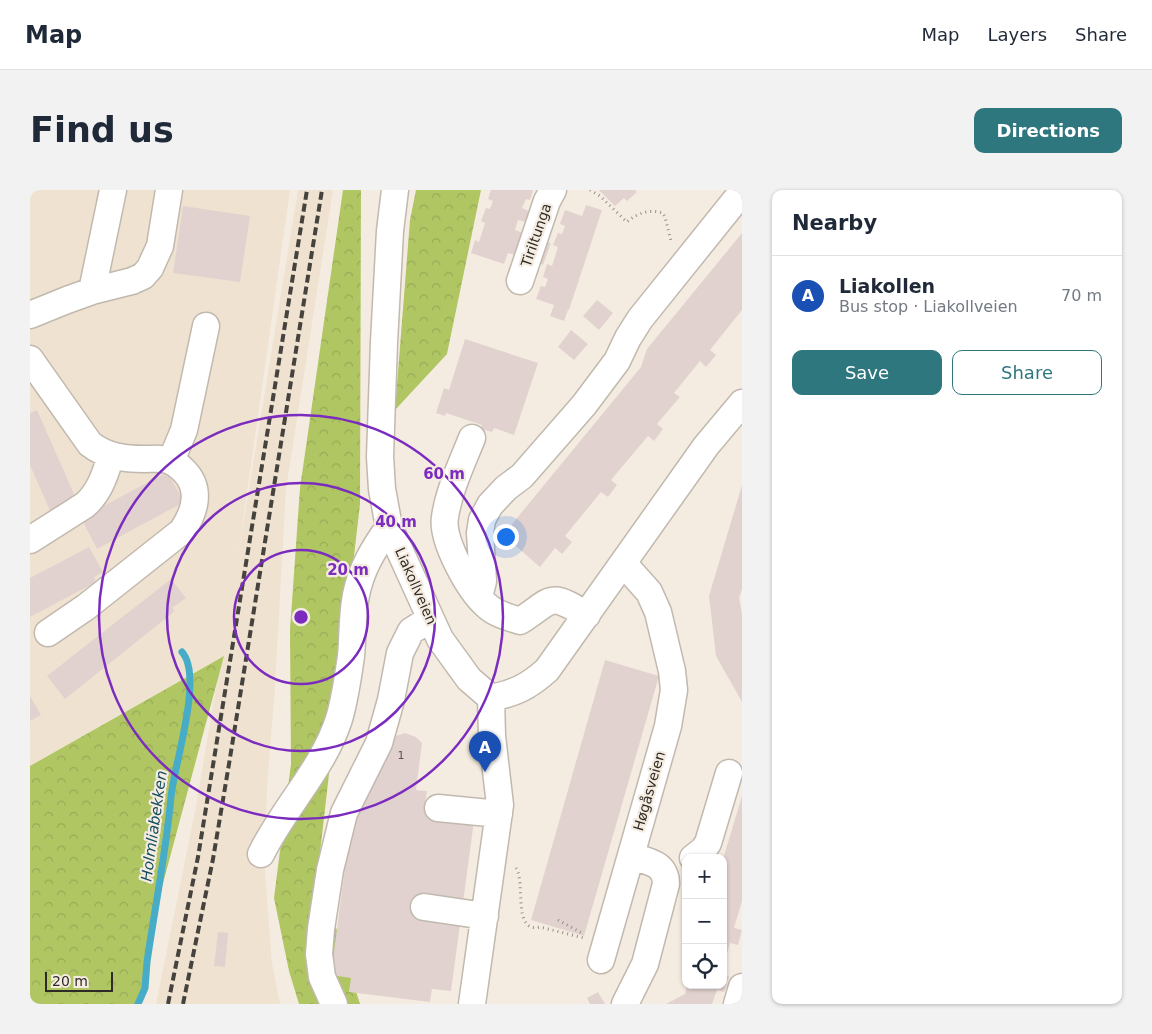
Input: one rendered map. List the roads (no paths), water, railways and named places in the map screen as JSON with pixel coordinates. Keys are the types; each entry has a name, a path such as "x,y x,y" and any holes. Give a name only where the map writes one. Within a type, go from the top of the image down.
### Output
{"street":[{"path":"92,291 113,190"},
{"path":"30,315 92,291 132,281 143,276 150,268 160,246 169,190"},
{"name":"Liakollveien","path":"395,190 390,231 380,457 382,490 389,527 440,639 454,661 469,679 490,698"},
{"name":"Tiriltunga","path":"520,281 547,201 553,190"},
{"path":"478,597 483,581 480,533 482,520 490,505 506,488 522,476 584,405 617,361 640,319 742,192"},
{"path":"171,461 184,430 206,326"},
{"path":"30,359 90,444 111,456 125,459 163,459 171,461 188,475 195,488 194,506 182,531 86,607 48,633"},
{"path":"472,1004 499,814 490,698 521,690 536,680 556,659 706,446 742,403"},
{"path":"472,438 450,493 444,519 446,534 455,561 478,597 486,606 497,613 520,621 549,601 556,599 587,615"},
{"path":"30,540 91,500 101,484 111,456"},
{"path":"261,854 328,745 338,720 344,698 356,595 371,553 389,527"},
{"name":"Høgåsveien","path":"601,960 668,726 674,690 669,655 658,612 649,592 623,563"},
{"path":"334,1004 322,976 319,954 320,929 330,870 344,813 379,743 391,700 400,653 411,631 430,619"},
{"path":"698,854 708,843 729,774"},
{"path":"438,808 499,814"},
{"path":"631,856 658,865 674,866"},
{"path":"625,1004 642,972 649,952 666,884 666,877 674,866"},
{"path":"424,907 484,916"},
{"path":"737,1004 742,988"}],"waterway":[{"name":"Holmliabekken","path":"138,1004 145,988 147,962 173,782 189,700 190,681 188,664 182,652"}],"railway":[{"path":"168,1004 198,857 307,190"},
{"path":"183,1004 213,859 322,190"}],"place":[{"name":"Liakollen","path":"485,772"}]}
